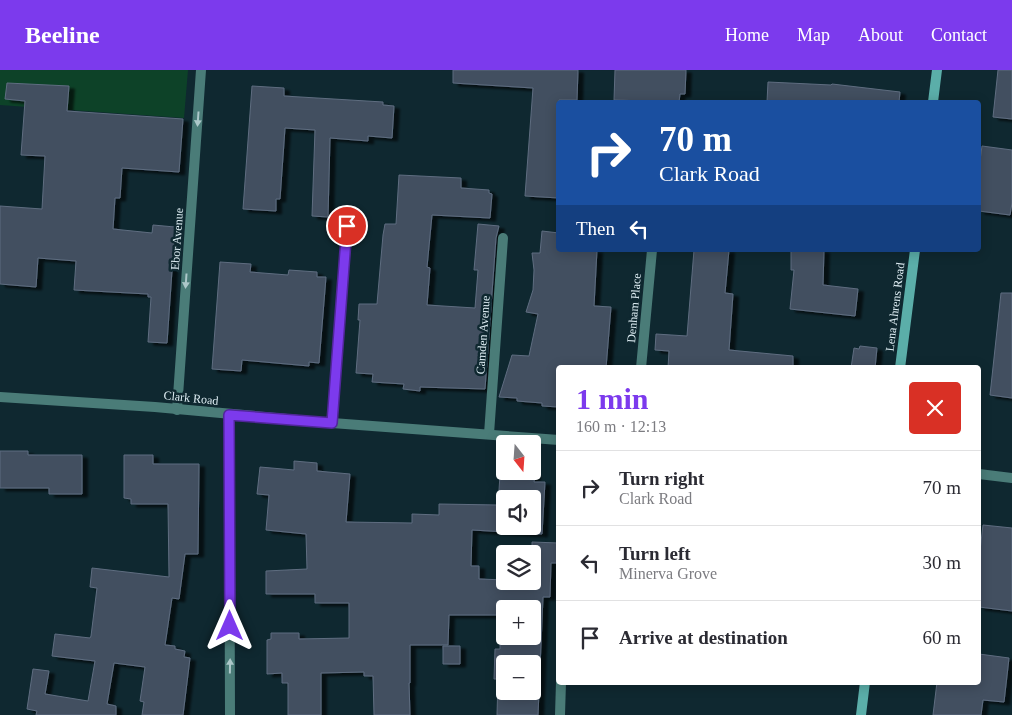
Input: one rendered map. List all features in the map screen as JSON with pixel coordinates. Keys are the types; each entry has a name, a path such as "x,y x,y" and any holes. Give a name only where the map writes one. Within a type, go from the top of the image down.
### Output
{"main road":[{"path":"933,100 937,70"},
{"name":"Lena Ahrens Road","path":"900,365 915,252"},
{"path":"861,715 865,685"}],"street":[{"name":"Ebor Avenue","path":"177,410 201,70"},
{"path":"332,423 347,226"},
{"name":"Camden Avenue","path":"489,434 503,238"},
{"name":"Denham Place","path":"641,365 652,252"},
{"name":"Clark Road","path":"0,397 556,440"},
{"path":"229,415 230,715"},
{"path":"981,474 1012,478"},
{"path":"560,715 561,685"}],"green space":[{"path":"0,70 188,70 184,118 0,105"}],"building":[{"path":"453,70 578,70 577,100 556,100 556,198 525,196 533,88 453,83"},
{"path":"615,70 686,70 685,94 680,94 679,100 614,100"},
{"path":"998,70 1012,70 1012,119 993,117"},
{"path":"768,82 832,84 900,92 899,100 767,100"},
{"path":"7,83 69,86 67,111 183,119 179,172 122,168 120,198 115,198 113,229 152,233 153,225 175,227 167,343 148,342 151,297 148,297 148,294 74,290 76,261 38,258 36,287 0,284 0,206 42,209 45,156 21,155 25,101 5,99"},
{"path":"252,86 284,88 284,96 383,102 383,105 394,106 392,138 368,136 368,141 330,138 328,217 312,216 315,130 285,128 280,199 276,199 276,211 243,209"},
{"path":"982,146 1012,150 1012,203 1010,215 981,211"},
{"path":"399,175 461,178 461,188 489,190 489,193 492,194 490,218 432,215 427,267 430,268 427,305 475,308 478,270 474,270 478,224 499,226 496,238 485,389 420,387 420,391 403,389 404,384 372,382 373,374 356,373 360,320 358,320 359,304 377,304 383,235 385,224 396,224"},
{"path":"542,231 556,233 556,252 597,252 594,306 611,307 606,365 556,365 556,407 542,406 542,403 517,401 517,398 499,397 512,355 529,356 538,314 526,312 533,290 534,270 532,253 540,253"},
{"path":"694,252 729,252 725,293 733,294 729,350 793,356 793,365 668,365 669,351 655,350 656,334 687,336"},
{"path":"791,252 824,252 823,285 858,289 855,316 790,309 794,270 791,270"},
{"path":"220,262 251,264 250,272 288,275 289,270 317,272 317,277 326,277 319,363 309,362 309,366 242,360 241,371 212,369"},
{"path":"1001,293 1012,293 1012,398 990,395"},
{"path":"860,346 877,348 875,365 851,365 854,348 859,349"},
{"path":"0,451 28,451 28,455 82,455 82,494 49,494 49,488 0,488"},
{"path":"124,455 153,455 153,464 199,464 198,554 185,554 179,599 172,598 165,645 175,646 175,649 185,651 184,657 190,658 183,715 142,715 144,702 140,701 145,667 114,663 107,704 116,706 116,715 36,715 37,711 27,709 33,669 49,671 45,694 88,701 95,661 52,656 55,634 90,638 91,636 97,588 90,587 92,568 169,577 168,504 131,504 131,499 124,498"},
{"path":"294,461 317,463 317,471 350,474 346,522 412,523 412,514 439,515 439,504 496,505 496,531 472,530 471,566 479,566 479,579 496,580 496,590 541,590 541,545 532,545 532,542 556,543 556,563 551,563 550,597 543,597 541,644 541,600 496,600 496,615 449,615 448,645 410,645 410,715 374,715 373,676 364,676 364,672 321,673 321,715 288,715 288,683 282,683 282,673 267,674 267,640 271,639 271,633 299,633 299,639 349,638 349,603 315,603 315,594 266,594 266,571 307,569 306,534 266,530 269,495 257,494 260,467 294,470"},
{"path":"500,480 534,480 534,482 545,482 542,534 541,490 499,490"},
{"path":"983,525 1012,528 1012,611 981,607 981,542"},
{"path":"500,645 541,645 541,655 496,655 496,679 494,679 495,649 500,649"},
{"path":"443,646 460,646 460,664 443,664"},
{"path":"981,654 1009,658 1004,702 983,700 981,715 933,715 937,685 981,685"},
{"path":"497,700 539,700 538,715 497,715"}],"route":[{"path":"230,626 229,415 332,423 347,226"}]}
